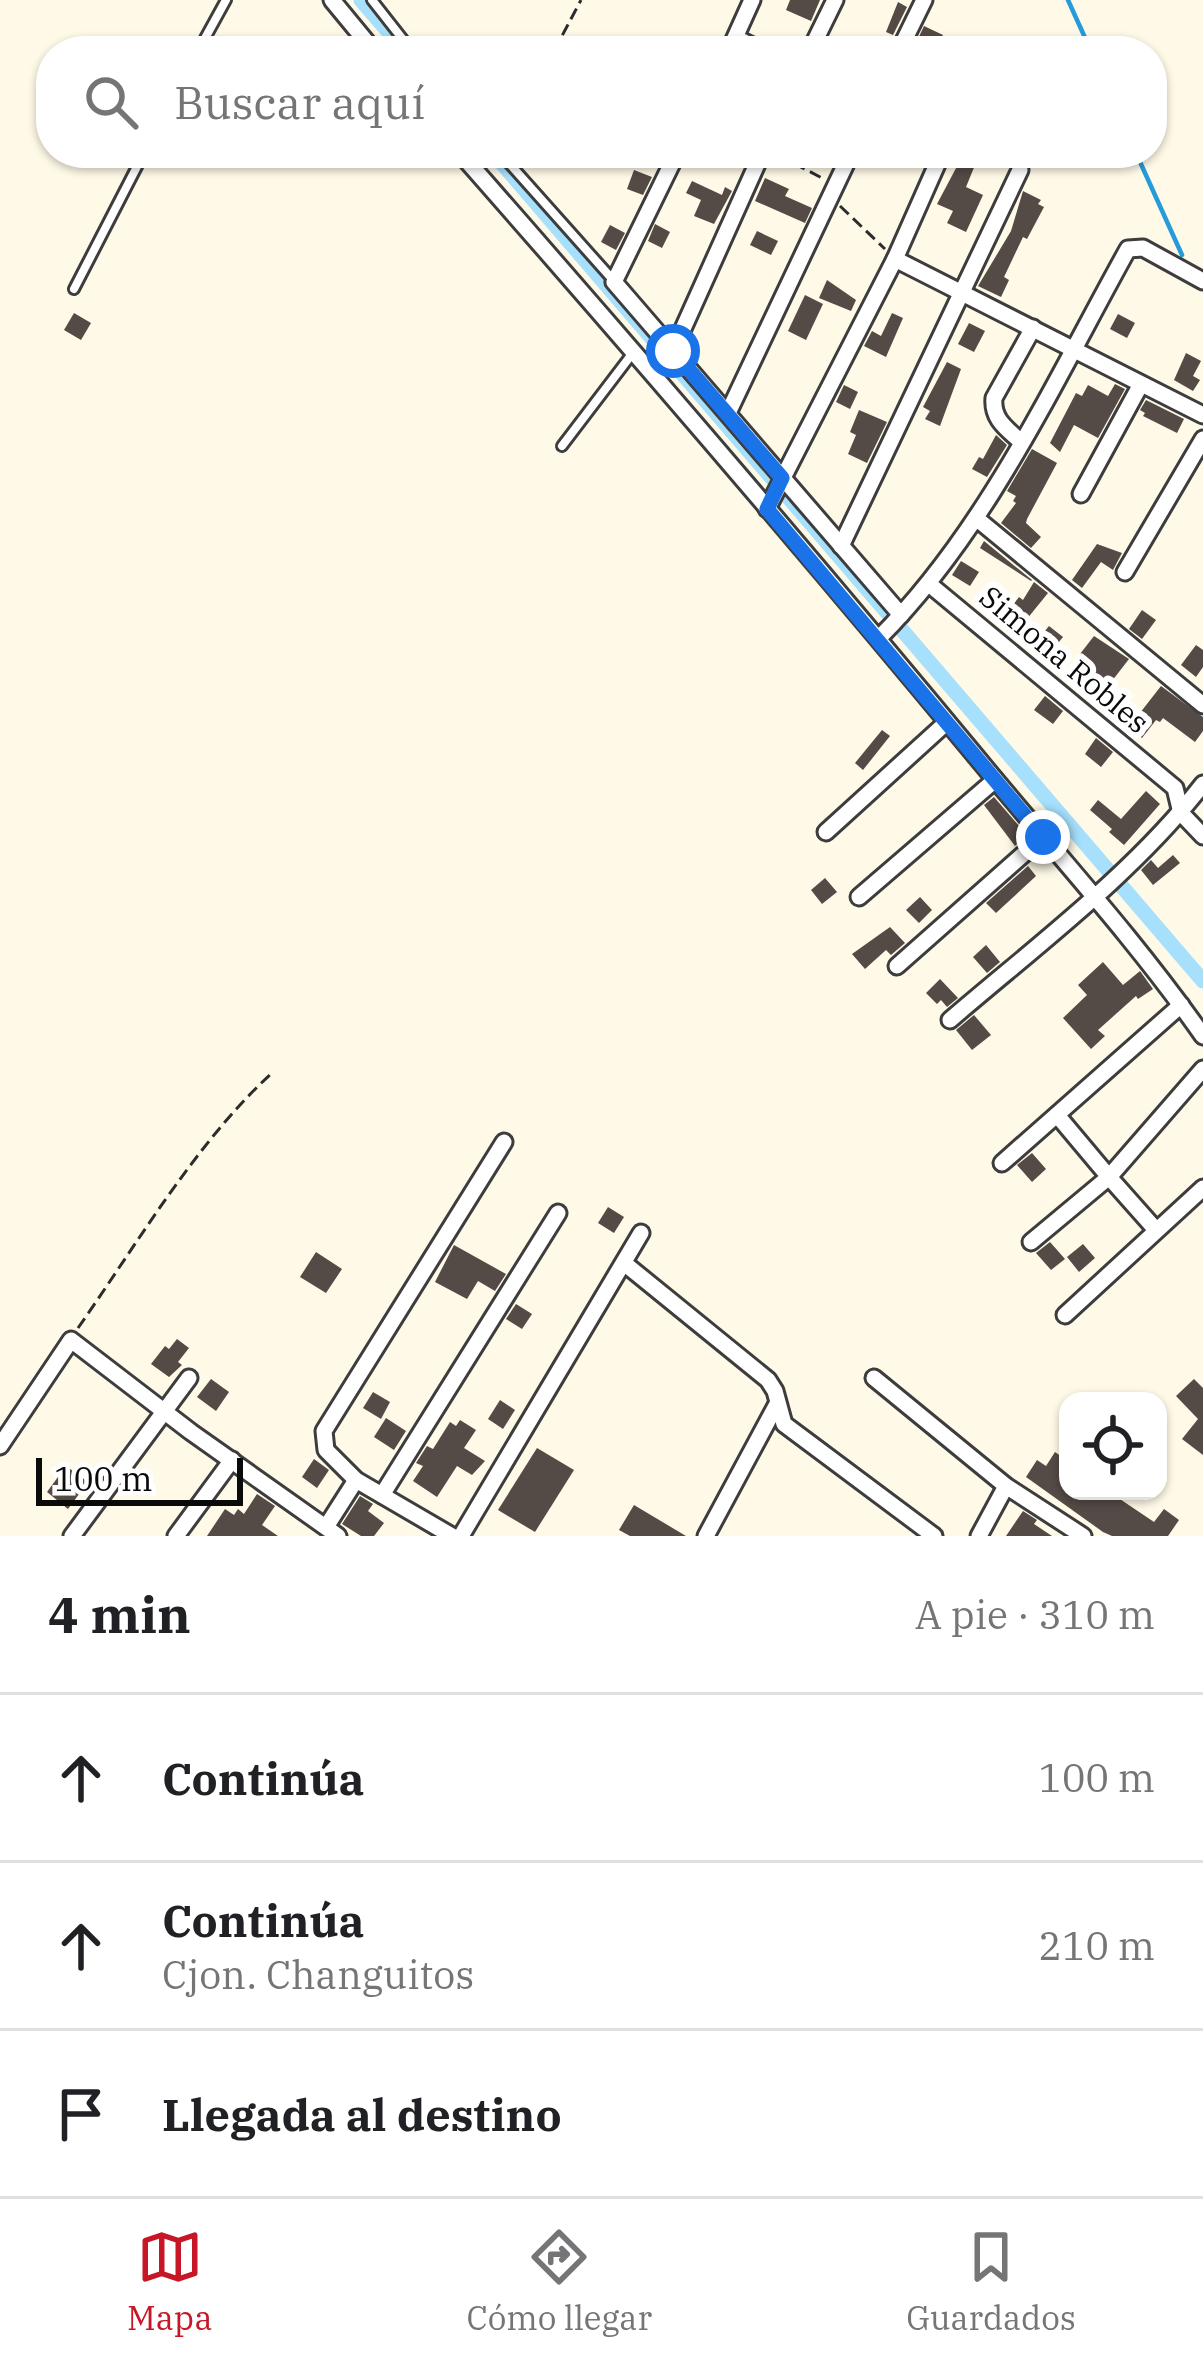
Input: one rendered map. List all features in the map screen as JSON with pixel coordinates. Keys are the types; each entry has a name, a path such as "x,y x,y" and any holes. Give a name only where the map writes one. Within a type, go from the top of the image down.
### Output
{"street":[{"path":"332,0 362,36"},
{"path":"736,36 752,0"},
{"path":"817,36 835,0"},
{"path":"906,36 924,0"},
{"path":"473,168 768,504 891,626"},
{"path":"670,168 614,282 728,413 780,481 841,546 947,722 1043,837 1100,889 1203,1036"},
{"path":"673,351 755,168"},
{"path":"728,413 844,168"},
{"path":"768,504 895,259 936,168"},
{"path":"841,546 1020,170"},
{"path":"891,626 929,584 976,518 1128,249 1143,248 1203,280"},
{"path":"895,259 1203,415"},
{"path":"1020,442 999,422 994,398 1033,328"},
{"path":"1081,494 1141,384"},
{"path":"1125,572 1203,439"},
{"path":"976,518 1203,705"},
{"name":"Simona Robles","path":"929,584 1175,788 1180,813 1203,836"},
{"path":"826,832 947,722"},
{"path":"859,896 995,780"},
{"path":"950,1020 1100,889 1180,813 1203,784"},
{"path":"897,966 1043,837"},
{"path":"1002,1163 1181,1005"},
{"path":"1031,1242 1109,1177 1203,1070"},
{"path":"1057,1114 1156,1230"},
{"path":"452,1536 356,1480 326,1450 324,1431 504,1142"},
{"path":"1066,1315 1203,1188"},
{"path":"382,1496 558,1213"},
{"path":"461,1536 641,1233"},
{"path":"624,1263 768,1380 784,1424 934,1536"},
{"path":"0,1446 70,1340 332,1532 356,1480"},
{"path":"72,1536 189,1378"},
{"path":"874,1378 1006,1486 1083,1536"},
{"path":"706,1536 777,1404"},
{"path":"201,1536 180,1530 232,1460"},
{"path":"979,1536 1006,1486"}],"lane":[{"path":"206,36 226,0"},
{"path":"372,0 400,36"},
{"path":"74,289 136,168"},
{"path":"514,168 614,282"},
{"path":"562,446 632,354"}],"path":[{"path":"562,36 581,0"},
{"path":"70,1340 192,1167 244,1101 274,1072"}],"building":[{"path":"790,0 820,0 811,21 786,10"},
{"path":"898,2 907,7 893,35 886,32"},
{"path":"924,26 943,35 943,36 919,36"},
{"path":"956,168 974,168 966,187 983,195 966,232 947,223 953,211 937,204"},
{"path":"634,170 652,177 643,195 627,189"},
{"path":"765,178 789,189 785,196 812,208 805,223 755,201"},
{"path":"692,181 722,195 725,187 732,191 714,224 694,216 701,200 686,193"},
{"path":"1023,191 1041,200 1038,204 1044,207 1027,239 1023,237 1004,277 1009,280 1001,297 978,286 1011,231"},
{"path":"655,224 670,232 662,248 648,241"},
{"path":"610,225 625,233 616,250 601,242"},
{"path":"757,231 778,241 771,255 750,245"},
{"path":"827,280 856,300 851,311 819,298"},
{"path":"805,295 823,304 806,340 788,331"},
{"path":"74,313 91,323 81,340 64,330"},
{"path":"892,313 903,318 886,357 864,346 872,331 881,336"},
{"path":"1118,314 1135,323 1127,338 1110,329"},
{"path":"969,323 985,331 974,352 958,344"},
{"path":"1186,353 1201,361 1193,376 1200,380 1193,391 1174,380"},
{"path":"947,362 961,369 940,426 925,419 930,411 923,407"},
{"path":"1115,384 1125,389 1098,438 1074,425 1060,452 1050,443 1076,393 1082,396 1088,385 1108,396"},
{"path":"844,385 858,392 850,409 836,402"},
{"path":"1146,400 1184,419 1177,433 1143,416 1140,410"},
{"path":"859,410 887,422 867,463 848,454"},
{"path":"996,435 1007,445 987,477 972,469"},
{"path":"1032,449 1057,463 1027,519 1041,537 1031,548 1001,523 1016,503 1016,496 1007,491"},
{"path":"984,541 1032,580 980,548"},
{"path":"1097,544 1122,553 1113,570 1101,562 1082,588 1072,580"},
{"path":"961,561 979,572 970,586 952,575"},
{"path":"1034,582 1048,593 1018,630 1003,618"},
{"path":"1142,610 1156,620 1142,639 1129,629"},
{"path":"1049,626 1063,637 1050,653 1036,642"},
{"path":"1094,636 1129,659 1105,690 1073,663"},
{"path":"1196,645 1203,650 1203,667 1196,677 1181,665"},
{"path":"1161,686 1203,717 1203,731 1195,742 1163,718 1142,738 1129,727"},
{"path":"1045,696 1063,711 1053,724 1034,710"},
{"path":"882,730 890,736 863,770 855,763"},
{"path":"1096,738 1113,752 1101,767 1085,754"},
{"path":"1146,791 1160,804 1124,845 1090,810 1098,800 1121,819"},
{"path":"994,797 1027,835 1015,846 984,805"},
{"path":"1173,855 1180,863 1153,885 1141,870 1151,860 1158,868"},
{"path":"1028,866 1036,876 996,913 986,903"},
{"path":"825,878 837,892 822,904 811,890"},
{"path":"920,897 932,910 919,923 906,910"},
{"path":"890,927 905,943 891,955 886,950 865,969 852,954"},
{"path":"986,945 1000,962 987,973 973,957"},
{"path":"1103,962 1123,985 1140,971 1153,989 1136,996 1098,1030 1105,1036 1091,1049 1063,1018 1087,995 1078,985"},
{"path":"940,979 958,998 947,1007 926,993"},
{"path":"974,1015 991,1035 972,1050 956,1030"},
{"path":"1032,1153 1046,1169 1032,1182 1017,1165"},
{"path":"608,1207 624,1217 614,1233 598,1223"},
{"path":"1050,1242 1065,1259 1051,1270 1036,1253"},
{"path":"1083,1244 1095,1258 1079,1272 1067,1257"},
{"path":"454,1245 506,1274 495,1291 478,1281 467,1299 435,1282"},
{"path":"316,1252 342,1269 326,1293 300,1277"},
{"path":"516,1304 532,1314 522,1329 506,1319"},
{"path":"177,1339 189,1348 178,1362 182,1365 169,1377 151,1364"},
{"path":"211,1379 229,1392 216,1411 197,1397"},
{"path":"1194,1379 1203,1388 1203,1455 1182,1439 1198,1419 1176,1396"},
{"path":"373,1392 390,1402 381,1419 363,1408"},
{"path":"500,1400 515,1410 503,1429 488,1419"},
{"path":"386,1418 406,1431 394,1450 374,1437"},
{"path":"460,1420 476,1430 464,1448 485,1461 472,1475 457,1466 437,1497 413,1481 423,1466 416,1463 427,1446 433,1449 450,1422 456,1426"},
{"path":"537,1448 574,1470 535,1532 498,1510"},
{"path":"1055,1452 1059,1455 1059,1500 1121,1500 1154,1522 1164,1509 1179,1520 1168,1536 1112,1536 1103,1532 1026,1477 1037,1460 1046,1466"},
{"path":"314,1459 329,1470 317,1488 302,1477"},
{"path":"66,1466 88,1482 68,1509 47,1492"},
{"path":"257,1494 275,1506 262,1525 278,1536 207,1536 225,1509 244,1514"},
{"path":"360,1496 373,1504 368,1511 384,1523 374,1536 361,1536 342,1524"},
{"path":"634,1505 686,1536 630,1536 619,1530"},
{"path":"1023,1511 1037,1520 1034,1524 1052,1536 1006,1536"}],"waterway":[{"path":"361,0 392,36"},
{"path":"1068,0 1084,36"},
{"path":"506,168 1203,981"},
{"path":"1143,168 1182,255"}],"route":[{"path":"673,351 782,478 767,509 1043,837"}]}
